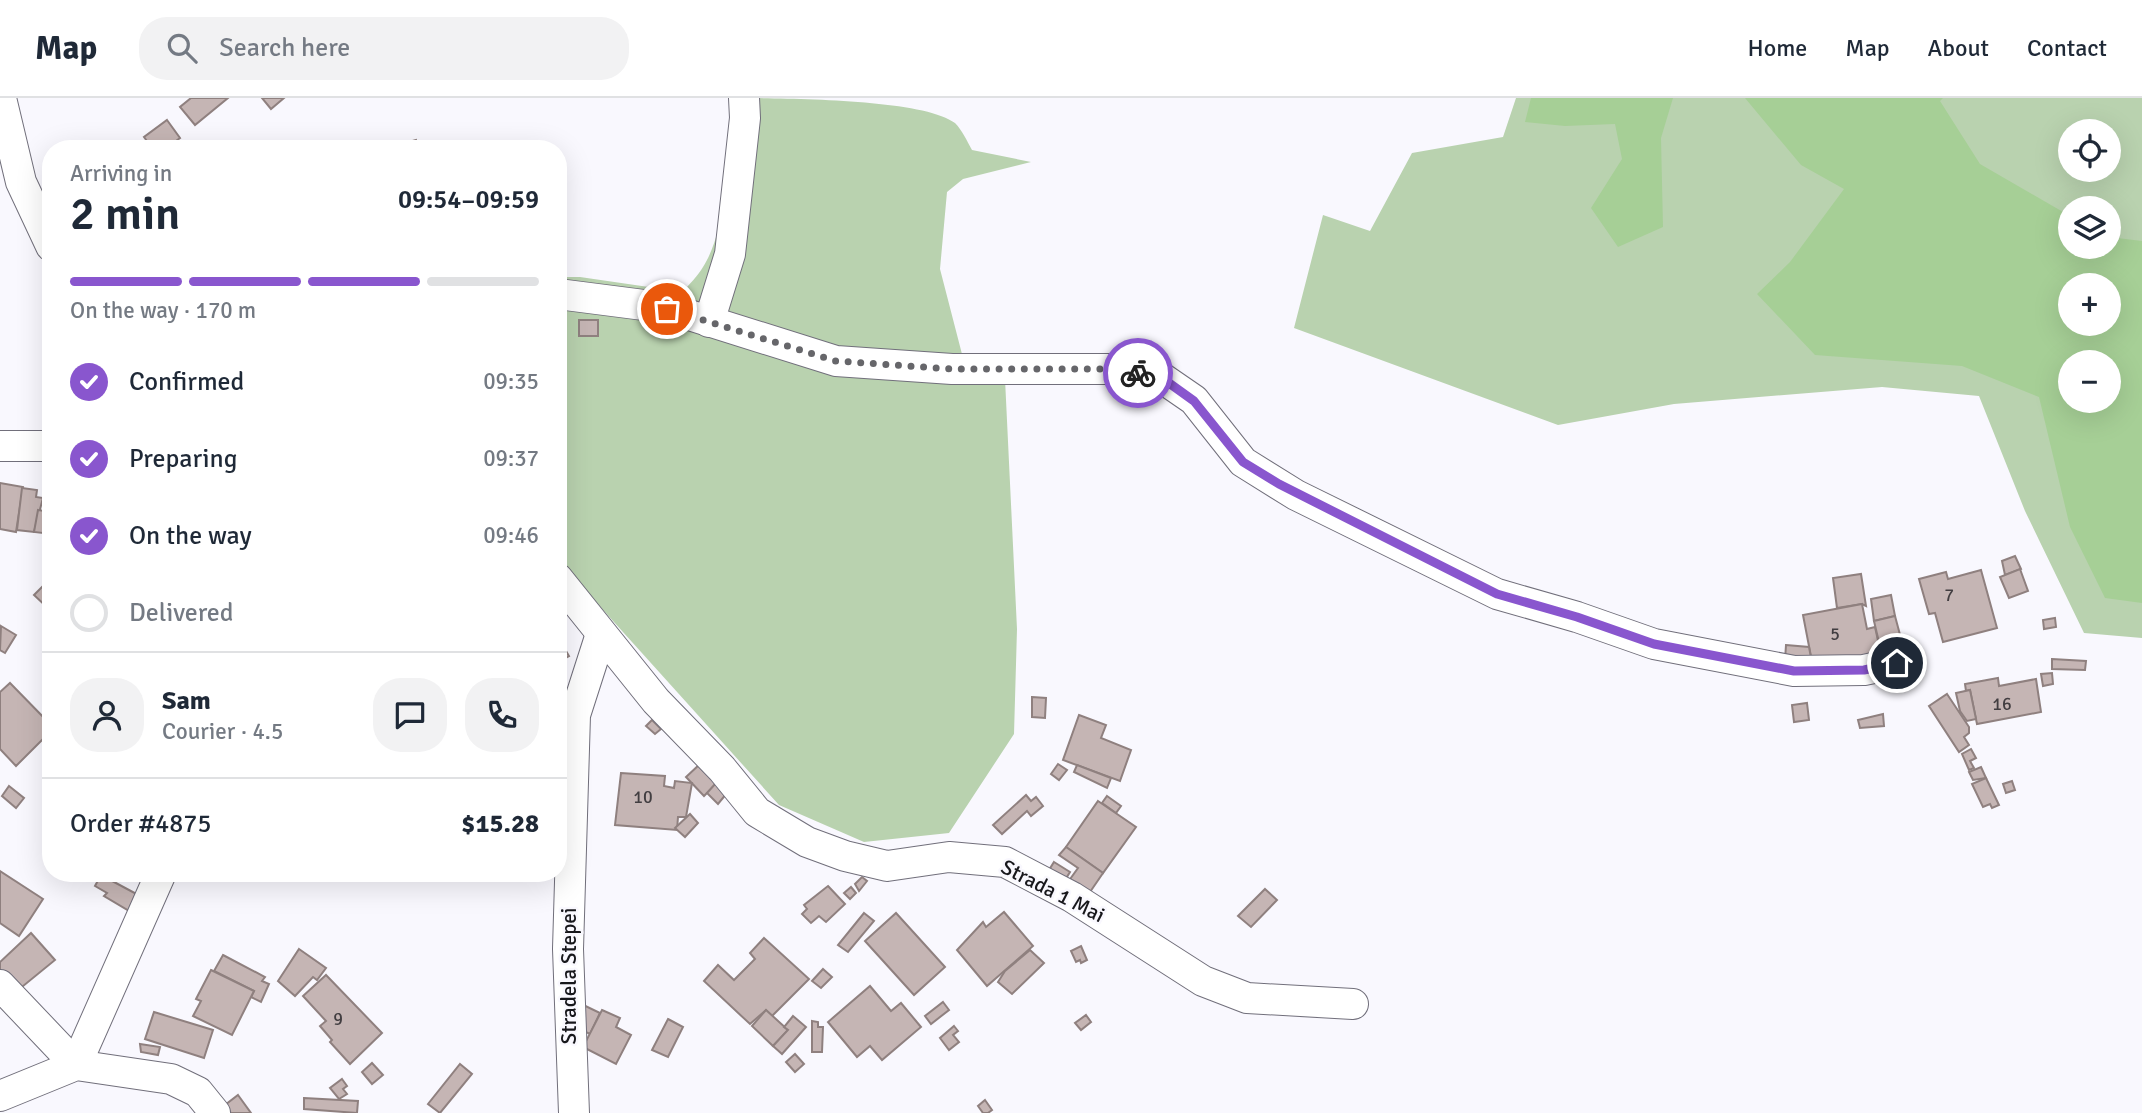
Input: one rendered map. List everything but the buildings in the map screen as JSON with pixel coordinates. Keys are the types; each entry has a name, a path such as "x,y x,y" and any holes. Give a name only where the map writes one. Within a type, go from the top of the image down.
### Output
{"street":[{"path":"1,98 21,181 42,226"},
{"path":"709,322 730,254 745,118 744,98"},
{"path":"567,294 667,309 836,361 952,369 1122,369 1162,378 1194,401 1243,462 1296,495 1497,594 1577,617 1654,644 1794,671 1864,670 1897,663"},
{"path":"0,446 42,444"},
{"name":"Strada 1 Mai","path":"567,591 656,701 722,769 757,812 807,842 845,856 887,866 949,857 1005,862 1072,897 1203,981 1247,998 1353,1004"},
{"name":"Stradela Stepei","path":"574,1113 568,949 575,715 601,634"},
{"path":"76,1065 157,882"},
{"path":"0,985 76,1065"},
{"path":"0,1096 76,1065 172,1079 198,1093 215,1113"}],"green space":[{"path":"729,98 848,101 882,104 938,115 955,123 972,150 1031,162 963,179 947,192 940,269 963,358 1004,358 1017,629 1014,734 949,833 864,842 779,805 567,567 567,277 683,292 703,267 718,230 726,185 730,138"},
{"path":"1516,98 2142,98 2142,638 2084,633 2025,511 1979,396 1882,387 1674,404 1558,425 1294,328 1323,215 1370,231 1412,153 1503,137"},
{"path":"1531,98 1673,98 1661,138 1663,227 1618,247 1591,208 1622,159 1615,124 1565,126 1525,122"},
{"path":"1745,98 1943,98 1940,101 1980,164 2058,209 2058,259 2121,259 2121,238 2142,241 2142,603 2105,598 2070,527 2039,397 1962,366 1815,355 1757,294 1790,262 1844,189 1801,165"}],"way so far":[{"path":"667,309 836,361 952,369 1122,369 1138,373"}],"route":[{"path":"1138,373 1162,378 1194,401 1243,462 1296,495 1497,594 1577,617 1654,644 1794,671 1864,670 1897,663"}]}
